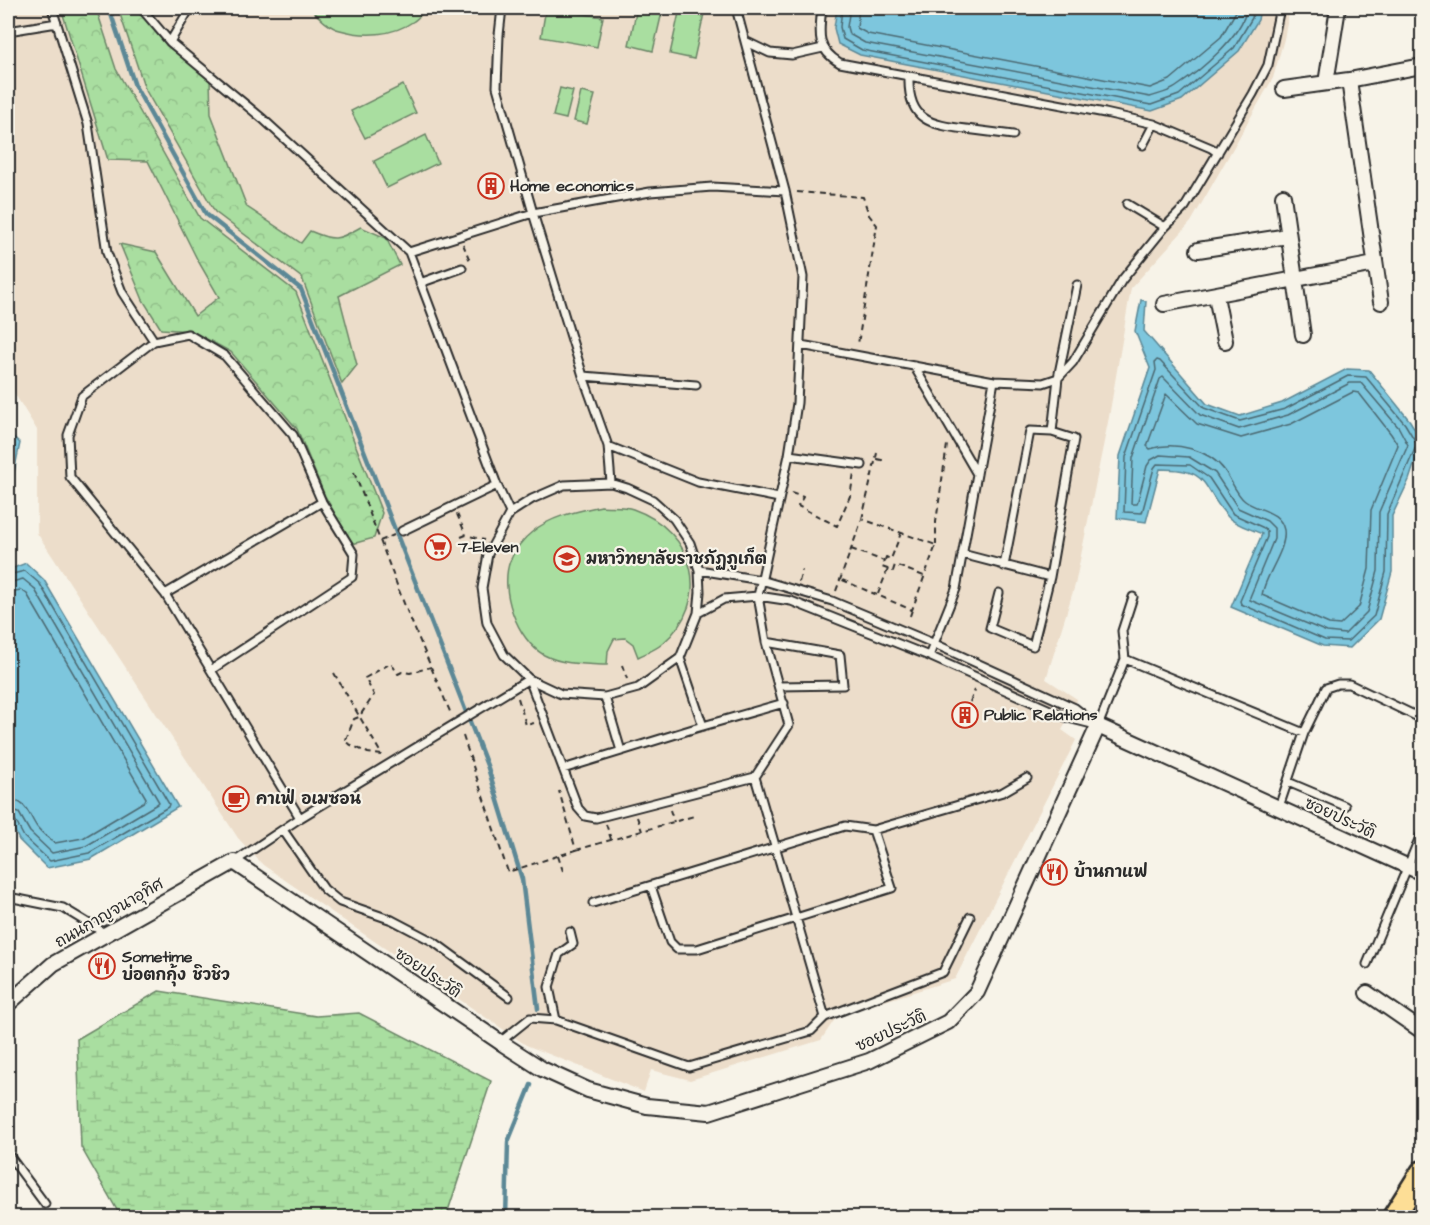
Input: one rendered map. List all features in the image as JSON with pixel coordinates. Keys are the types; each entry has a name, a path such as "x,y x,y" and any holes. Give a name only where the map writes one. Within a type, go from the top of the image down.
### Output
{"main road":[{"path":"1393,1218 1422,1172"}],"street":[{"path":"1326,83 1338,8"},
{"path":"1284,89 1349,80 1422,66"},
{"path":"1349,80 1381,302"},
{"path":"1283,196 1303,335"},
{"path":"1198,250 1288,236"},
{"path":"1164,304 1216,296 1375,264"},
{"path":"1216,296 1225,341"},
{"name":"ซอยประวัติ","path":"234,862 542,1069 588,1090 647,1106 709,1112 869,1061 948,1022 977,992 1098,726 1422,873"},
{"name":"ถนนกาญจนาอุทิศ","path":"8,1004 53,964 234,862"},
{"path":"1367,993 1422,1031"}],"lane":[{"path":"52,8 88,124 107,253 122,292 154,341"},
{"path":"141,8 170,42 263,119 409,252 497,485 510,513"},
{"path":"170,42 190,8"},
{"path":"502,8 497,87 583,376 608,446 611,483"},
{"path":"529,679 578,808 585,816 596,818 755,777 789,725 766,642 758,596 789,455 797,404 803,277 785,191 747,42 736,8"},
{"path":"822,8 820,43 828,57 840,63 1154,124 1218,153"},
{"path":"801,345 994,381 1043,383 1058,378 1073,362 1122,280 1165,227 1185,207 1254,94 1268,65 1280,8"},
{"path":"8,31 57,23"},
{"path":"747,42 770,53 792,55 823,48"},
{"path":"909,78 911,100 916,112 926,121 939,126 1013,135"},
{"path":"1143,145 1154,124"},
{"path":"409,252 533,213 650,192 712,187 785,191"},
{"path":"1127,204 1165,227"},
{"path":"420,283 462,268"},
{"path":"1052,432 1058,378 1077,285"},
{"path":"211,670 352,577 354,554 322,502 293,435 225,356 188,334 154,341 82,396 68,435 70,477 165,594 300,818"},
{"path":"914,366 977,474"},
{"path":"583,376 696,385"},
{"path":"929,656 956,589 994,381"},
{"path":"999,593 990,628 1034,646 1050,577 1074,439 1052,432 1030,431 1004,566"},
{"path":"608,446 698,482 779,498"},
{"path":"789,455 858,465"},
{"path":"611,483 653,500 674,519 690,543 699,570 698,613 680,658 638,688 605,697 561,694 529,679 504,655 487,623 482,588 488,554 510,513 532,499 564,485 611,483"},
{"path":"402,531 497,485"},
{"path":"165,594 322,502"},
{"path":"962,554 1050,577"},
{"path":"699,570 761,580 832,601 935,644 1075,708 1098,726"},
{"path":"698,613 724,599 758,596 791,601 929,656 1068,718 1098,726"},
{"path":"1098,726 1125,659 1122,631 1133,597"},
{"path":"766,642 840,655 843,686 779,686"},
{"path":"680,658 703,726"},
{"path":"1125,659 1304,733"},
{"path":"234,862 300,818 529,679"},
{"path":"1279,807 1304,733 1326,688 1338,684 1349,684 1416,716"},
{"path":"605,697 621,751"},
{"path":"563,769 784,703"},
{"path":"755,777 825,1017"},
{"path":"593,903 845,826 873,830 1003,792 1026,778"},
{"path":"1288,782 1345,806"},
{"path":"283,830 324,889 339,902 392,920 434,942 509,997"},
{"path":"651,886 670,942 677,949 697,949 892,888 873,830"},
{"path":"1367,964 1422,832"},
{"path":"8,897 63,908 106,934"},
{"path":"500,1042 530,1018 556,1020 689,1067 811,1031 825,1017 943,972 970,917"},
{"path":"556,1020 549,987 559,954 573,944 570,932"},
{"path":"8,1154 45,1204"}],"path":[{"path":"785,191 863,197 868,215 877,225 856,355"},
{"path":"460,236 471,265"},
{"path":"910,616 936,545 936,522 948,439"},
{"path":"832,601 862,519 877,453"},
{"path":"791,493 805,498 798,506 837,526 850,496 858,465 876,459 886,461"},
{"path":"354,471 405,606 456,724"},
{"path":"454,506 466,535"},
{"path":"862,519 936,545"},
{"path":"891,559 901,533"},
{"path":"461,537 466,535 490,542"},
{"path":"380,540 388,537"},
{"path":"851,549 884,561"},
{"path":"886,557 891,559 897,561 893,571 882,567 886,557"},
{"path":"895,565 925,577"},
{"path":"878,595 888,569"},
{"path":"840,579 912,610"},
{"path":"334,673 359,717 382,755 368,753 345,742 354,719 359,717 374,695 365,678 391,663 398,674 431,667"},
{"path":"970,702 975,690"},
{"path":"520,701 526,725 539,721"},
{"path":"464,736 508,872 694,816"},
{"path":"559,789 576,850"},
{"path":"604,816 611,840"},
{"path":"558,856 563,871"}],"shaded area":[{"name":"มหาวิทยาลัยราชภัฏภูเก็ต","path":"8,8 1290,8 1273,78 1191,222 1131,288 1109,417 1075,585 1046,679 1077,699 1075,708 1062,730 1076,740 955,979 837,1016 821,1040 690,1080 651,1070 644,1092 526,1045 263,865 238,838 37,533 37,430 8,383"}],"green space":[{"path":"61,8 96,8 116,69 200,218 296,292 382,513 374,538 352,544 325,496 297,429 231,352 192,331 161,329 143,300 120,244 156,252 195,316 219,297 197,259 148,161 108,160"},
{"path":"118,8 136,8 167,46 210,79 211,114 247,207 301,243 310,231 336,238 361,227 386,238 400,265 339,296 357,365 342,384 302,278 215,212 145,89"},
{"path":"310,8 427,8 418,18 397,30 378,34 359,34 332,27"},
{"path":"546,8 603,17 597,47 541,37"},
{"path":"637,8 663,8 653,51 629,45"},
{"path":"680,8 705,9 694,59 670,54"},
{"path":"403,85 416,113 365,138 351,111"},
{"path":"560,88 573,91 566,119 553,116"},
{"path":"581,92 595,95 587,124 574,121"},
{"path":"426,135 438,163 387,188 374,161"},
{"path":"601,506 633,509 654,519 671,533 683,550 690,568 692,588 688,607 678,626 662,644 638,657 633,644 625,638 614,639 608,651 607,665 559,661 534,648 518,626 507,586 510,561 522,541 539,526 565,515"},
{"path":"159,991 316,1016 359,1013 491,1081 446,1217 121,1217 81,1147 77,1039"}],"water":[{"path":"837,8 1260,8 1258,20 1239,51 1182,100 1152,111 860,55 838,44 834,28"},
{"path":"1141,300 1146,301 1144,331 1207,404 1240,416 1282,403 1347,369 1369,370 1410,421 1422,441 1409,480 1392,516 1392,572 1379,619 1350,648 1323,646 1231,607 1262,534 1231,520 1197,476 1189,472 1160,469 1146,522 1117,518 1120,456 1150,368 1135,331"},
{"path":"8,432 20,443 8,502"},
{"path":"26,563 44,580 178,807 91,859 47,868 19,840 8,817 8,570"}],"waterway":[{"path":"109,8 135,86 206,214 301,289 488,768 522,879 538,1009"},
{"path":"506,1218 508,1142 531,1085"}],"place":[{"name":"Home economics","path":"491,186"},
{"name":"7-Eleven","path":"438,547"},
{"name":"มหาวิทยาลัยราชภัฏภูเก็ต","path":"567,559"},
{"name":"Public Relations","path":"965,715"},
{"name":"คาเฟ่ อเมซอน","path":"236,799"},
{"name":"บ้านกาแฟ","path":"1054,872"},
{"name":"Sometime บ่อตกกุ้ง ชิวชิว","path":"102,966"}]}
